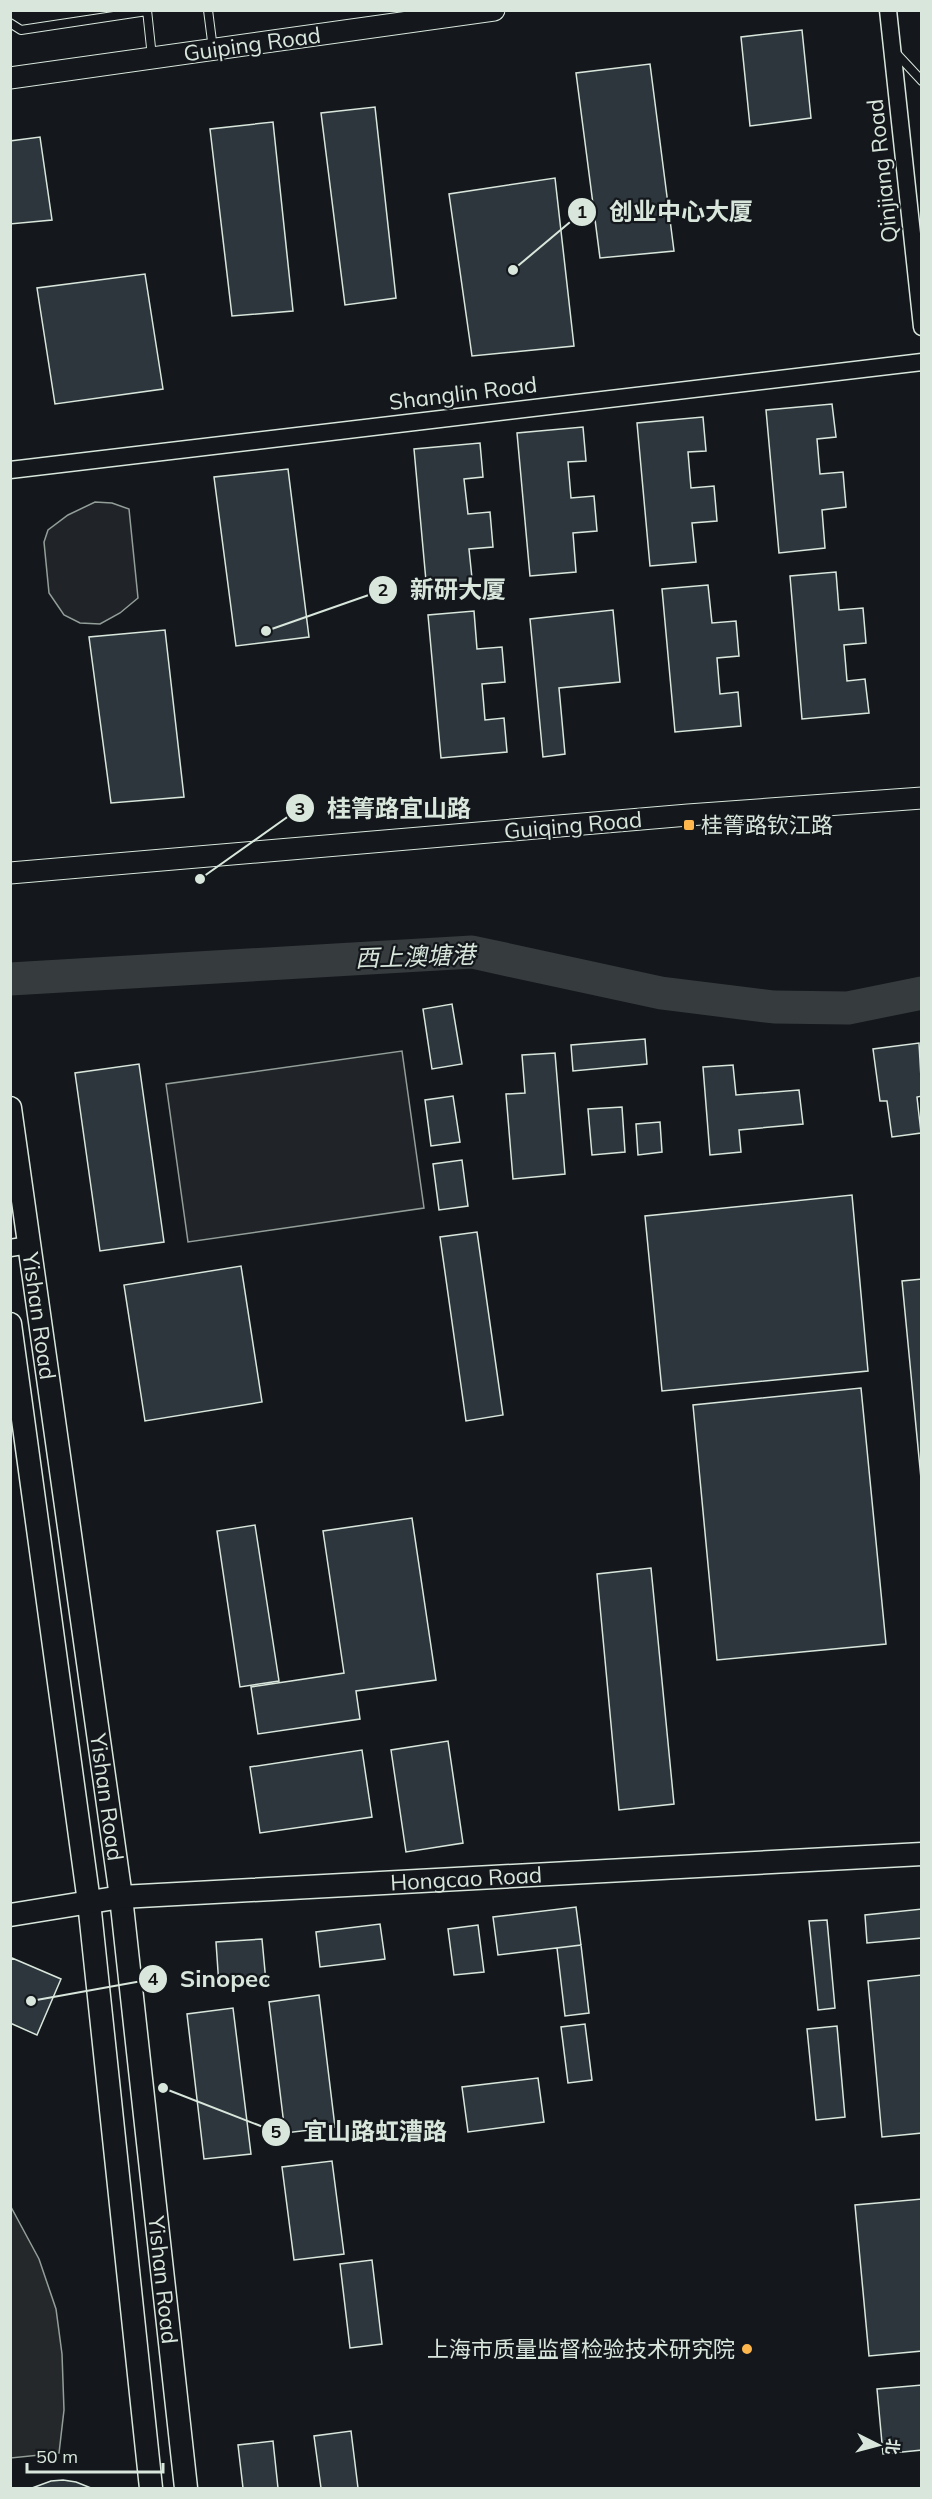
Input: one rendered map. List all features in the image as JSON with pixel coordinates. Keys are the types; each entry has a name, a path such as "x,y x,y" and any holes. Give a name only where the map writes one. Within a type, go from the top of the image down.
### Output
{"main road":[{"name":"Yishan Road","path":"10,1108 20,1247 78,1581 121,1897 186,2488"},
{"name":"Yishan Road","path":"10,1324 89,1902 151,2488"},
{"name":"Hongcao Road","path":"10,1916 121,1897 921,1854"}],"street":[{"name":"Guiping Road","path":"10,78 431,15 494,10"},
{"name":"Qinjiang Road","path":"888,10 921,327"},
{"name":"Shanglin Road","path":"10,470 921,362"},
{"name":"Guiqing Road","path":"10,873 688,815 921,798"}],"lane":[{"path":"208,10 213,49"},
{"path":"10,23 21,30 147,11 152,58"},
{"path":"892,48 921,81"}],"shaded area":[{"path":"95,502 112,503 129,509 138,598 120,613 100,624 80,623 64,615 49,593 44,542 48,530 68,515"},
{"path":"402,1051 424,1208 188,1242 166,1084"},
{"path":"11,2207 39,2259 56,2309 62,2354 64,2410 59,2453 11,2458"}],"building":[{"path":"802,30 811,118 750,126 741,37"},
{"path":"650,64 674,251 600,258 576,73"},
{"path":"375,107 396,298 345,305 321,113"},
{"path":"273,122 293,311 232,316 210,129"},
{"path":"40,137 52,220 10,224 10,141"},
{"path":"555,178 574,346 472,356 449,194"},
{"path":"145,274 163,389 55,404 37,288"},
{"path":"832,404 836,437 817,439 820,474 843,472 846,507 822,510 825,548 779,553 766,410"},
{"path":"703,417 706,451 688,452 691,488 714,486 717,521 692,523 696,562 650,566 637,423"},
{"path":"583,427 586,461 568,462 571,498 594,496 597,531 573,533 576,572 530,576 517,433"},
{"path":"480,443 483,477 464,479 468,514 490,512 493,547 469,549 473,588 427,592 414,449"},
{"path":"288,469 309,637 236,646 214,477"},
{"path":"836,572 839,610 863,608 866,643 844,645 847,681 865,679 869,713 802,719 790,576"},
{"path":"708,585 712,623 736,621 739,656 717,658 720,694 738,692 741,726 675,732 662,589"},
{"path":"613,610 620,682 559,688 565,754 543,757 530,619"},
{"path":"474,611 477,649 502,647 505,682 482,684 485,720 504,718 507,752 441,758 428,615"},
{"path":"165,630 184,797 111,803 89,637"},
{"path":"452,1004 462,1064 432,1069 423,1009"},
{"path":"645,1039 647,1064 573,1071 571,1045"},
{"path":"919,1043 922,1096 917,1097 921,1133 892,1137 887,1101 880,1101 873,1049"},
{"path":"555,1053 565,1174 513,1179 506,1094 525,1093 522,1055"},
{"path":"139,1064 164,1242 100,1251 75,1073"},
{"path":"733,1065 736,1095 799,1090 803,1124 739,1130 741,1152 710,1155 703,1067"},
{"path":"453,1096 460,1142 431,1146 425,1100"},
{"path":"622,1107 625,1152 592,1155 588,1109"},
{"path":"660,1122 662,1152 638,1155 636,1124"},
{"path":"462,1160 468,1206 439,1210 433,1164"},
{"path":"852,1195 868,1371 662,1391 645,1216"},
{"path":"477,1232 503,1415 466,1421 440,1237"},
{"path":"241,1266 262,1402 145,1421 124,1285"},
{"path":"922,1279 922,1489 902,1281"},
{"path":"861,1388 886,1644 717,1660 693,1405"},
{"path":"412,1518 436,1680 356,1691 360,1719 258,1734 251,1687 344,1673 323,1531"},
{"path":"255,1525 279,1681 240,1687 217,1531"},
{"path":"651,1568 674,1804 619,1810 597,1574"},
{"path":"448,1741 463,1843 406,1852 391,1750"},
{"path":"362,1750 372,1817 260,1833 250,1767"},
{"path":"576,1907 581,1945 498,1955 493,1917"},
{"path":"922,1909 922,1938 867,1943 865,1915"},
{"path":"827,1920 835,2008 818,2010 809,1921"},
{"path":"380,1924 385,1959 320,1967 316,1932"},
{"path":"478,1925 484,1972 454,1975 448,1929"},
{"path":"262,1939 266,1982 219,1986 216,1942"},
{"path":"581,1945 589,2013 565,2016 557,1948"},
{"path":"12,1958 61,1979 37,2035 10,2023 10,1963"},
{"path":"922,1975 922,2133 882,2137 868,1981"},
{"path":"319,1995 335,2127 285,2133 269,2002"},
{"path":"233,2008 251,2154 204,2159 187,2014"},
{"path":"585,2024 592,2080 568,2083 561,2027"},
{"path":"837,2026 845,2117 816,2120 807,2029"},
{"path":"538,2078 544,2122 468,2132 462,2087"},
{"path":"332,2161 344,2254 294,2260 282,2167"},
{"path":"922,2199 922,2351 869,2356 855,2205"},
{"path":"372,2260 382,2344 350,2348 340,2264"},
{"path":"922,2385 922,2450 883,2454 877,2389"},
{"path":"351,2431 358,2488 321,2488 314,2436"},
{"path":"273,2441 278,2488 243,2488 238,2445"},
{"path":"63,2480 91,2488 32,2488 51,2481"}],"waterway":[{"name":"西上澳塘港","path":"10,979 472,952 661,993 774,1007 848,1008 922,993"}],"place":[{"name":"创业中心大厦","path":"513,270"},
{"name":"新研大厦","path":"266,631"},
{"name":"桂箐路钦江路","path":"689,825"},
{"name":"桂箐路宜山路","path":"200,879"},
{"name":"Sinopec","path":"31,2001"},
{"name":"宜山路虹漕路","path":"163,2088"},
{"name":"上海市质量监督检验技术研究院","path":"747,2349"}]}
